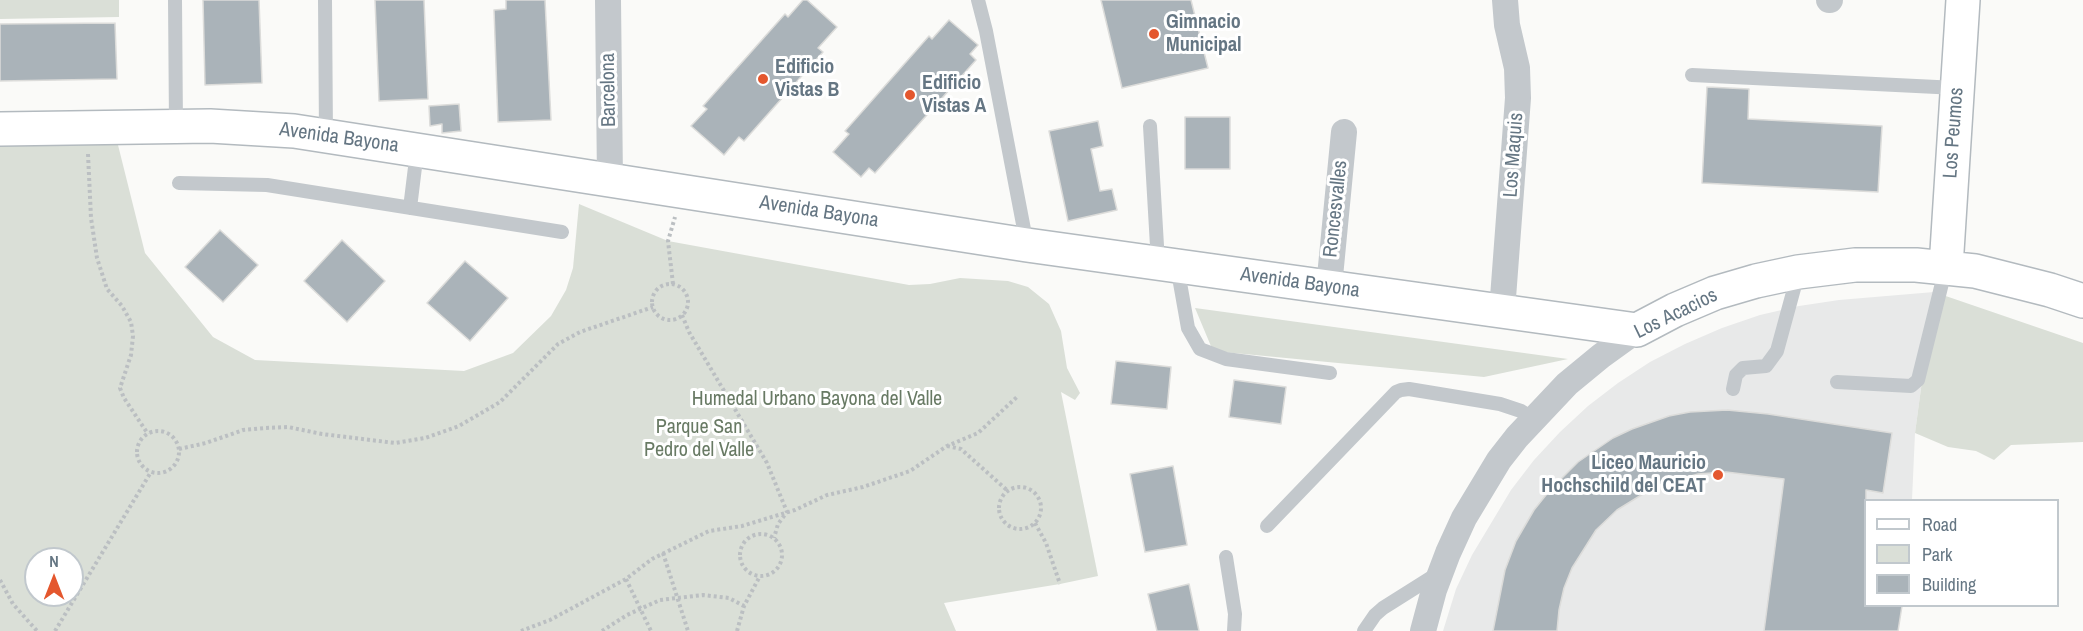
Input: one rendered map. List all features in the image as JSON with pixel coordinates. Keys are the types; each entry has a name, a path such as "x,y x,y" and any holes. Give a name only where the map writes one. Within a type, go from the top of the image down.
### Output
{"main road":[{"name":"Los Peumos","path":"1946,267 1963,0"},
{"name":"Avenida Bayona","path":"0,129 260,127 326,135 1027,245 1637,330"},
{"name":"Los Acacios","path":"1637,330 1715,293 1798,272 1855,266 1946,267 2006,278 2083,301"}],"street":[{"name":"Barcelona","path":"608,0 610,180"},
{"name":"Los Maquis","path":"1502,311 1518,98 1517,68 1507,25 1505,0"},
{"name":"Roncesvalles","path":"1329,287 1344,132"},
{"name":"Los Acacios","path":"1423,631 1441,572 1464,518 1483,485 1517,437 1568,384 1637,330"}],"lane":[{"path":"175,0 176,126"},
{"path":"325,0 326,135"},
{"path":"978,0 1027,245"},
{"path":"1692,75 1957,88"},
{"path":"1150,126 1168,264 1188,328 1200,349 1226,359 1330,373"},
{"path":"410,208 417,149"},
{"path":"179,183 267,185 561,232"},
{"path":"1837,382 1911,386 1918,380 1946,267"},
{"path":"1733,389 1736,375 1743,368 1766,366 1777,351 1798,272"},
{"path":"1267,526 1396,392 1409,389 1500,404 1521,411 1534,419"},
{"path":"1226,557 1234,614 1234,631"},
{"path":"1364,631 1383,608 1441,572"}],"path":[{"path":"87,128 91,218 97,258 107,289 122,306 131,322 132,329 131,355 120,388 148,434"},
{"path":"673,284 668,241 683,191"},
{"path":"673,284 679,287 687,297 686,309 682,315 671,320 664,319 652,307 652,297 665,285 673,284"},
{"path":"179,449 243,430 288,427 322,434 395,442 425,438 459,426 500,402 558,344 580,332 652,307"},
{"path":"682,315 689,332 767,463 787,512"},
{"path":"521,631 550,620 626,579 652,559 709,531 742,525 795,510 827,495 863,488 910,471 947,446 978,433 1018,396"},
{"path":"162,431 169,434 179,449 176,462 172,467 159,473 145,468 138,457 138,446 141,440 148,434 162,431"},
{"path":"947,446 961,449 1008,491"},
{"path":"56,631 151,472"},
{"path":"1023,488 1035,494 1041,505 1039,517 1035,523 1029,527 1015,528 1004,521 999,507 1003,496 1008,491 1023,488"},
{"path":"774,538 778,524 787,512"},
{"path":"1035,523 1046,543 1060,584"},
{"path":"756,534 767,534 774,538 783,553 782,561 772,573 760,576 752,574 743,566 741,551 744,543 756,534"},
{"path":"663,553 688,631"},
{"path":"738,631 744,606 760,576"},
{"path":"626,579 651,631"},
{"path":"0,580 13,604 37,631"},
{"path":"602,631 639,609 660,600 677,597 703,595 729,598 744,606"}],"shaded area":[{"name":"Liceo Mauricio Hochschild del CEAT","path":"1934,292 1915,433 1912,499 1864,499 1864,607 1902,607 1898,631 1443,631 1456,589 1472,555 1511,490 1534,460 1588,406 1650,362 1722,328 1760,315 1839,300"}],"green space":[{"path":"0,0 119,0 119,17 0,19"},
{"name":"Parque San Pedro del Valle","path":"116,137 145,253 213,337 255,360 464,371 513,353 551,316 566,290 573,268 579,204 668,241 909,285 930,284 960,278 1008,281 1028,287 1049,304 1061,331 1067,368 1080,393 1075,400 1061,392 1098,576 944,603 956,631 0,631 0,141"},
{"path":"1934,292 2083,343 2083,442 2011,445 1994,460 1976,451 1948,447 1915,433"},
{"path":"1195,308 1568,359 1484,377 1213,351"}],"building":[{"path":"203,0 259,0 262,83 205,85"},
{"path":"375,0 424,0 428,99 379,101"},
{"path":"506,0 545,0 551,120 498,122 494,10 506,9"},
{"name":"Edificio Vistas B","path":"803,0 807,0 837,27 818,48 823,52 744,141 739,137 724,155 691,126 707,109 703,106 785,14 788,17"},
{"name":"Gimnacio Municipal","path":"1101,0 1191,0 1208,68 1122,88"},
{"name":"Edificio Vistas A","path":"949,20 978,45 970,54 976,60 875,173 869,168 861,177 833,152 849,134 845,131 929,36 932,39"},
{"path":"115,23 117,79 0,81 0,24"},
{"path":"1707,87 1749,89 1748,119 1882,126 1878,192 1702,183"},
{"path":"459,104 461,131 442,133 442,124 430,126 429,106"},
{"path":"1185,117 1230,117 1230,169 1185,169"},
{"path":"1098,121 1103,146 1091,149 1100,191 1112,189 1117,210 1068,221 1049,131"},
{"path":"220,230 258,265 223,302 185,267"},
{"path":"342,240 385,281 347,322 304,281"},
{"path":"465,261 508,298 470,341 427,303"},
{"path":"1116,361 1171,367 1167,409 1111,404"},
{"path":"1234,380 1286,387 1281,424 1229,417"},
{"path":"1727,410 1768,414 1892,433 1883,493 1866,490 1866,499 1864,499 1864,607 1902,607 1898,631 1764,631 1784,479 1726,472 1698,474 1656,486 1617,510 1596,530 1572,568 1564,588 1557,631 1493,631 1505,570 1516,541 1534,510 1550,490 1578,462 1613,438 1669,416 1690,412"},
{"path":"1173,466 1187,545 1145,552 1130,474"},
{"path":"1189,584 1199,631 1157,631 1148,594"}],"place":[{"name":"Gimnacio Municipal","path":"1154,34"},
{"name":"Edificio Vistas B","path":"763,79"},
{"name":"Edificio Vistas A","path":"910,95"},
{"name":"Liceo Mauricio Hochschild del CEAT","path":"1718,475"}],"park label":[{"name":"Humedal Urbano Bayona del Valle","path":"817,400"}]}
